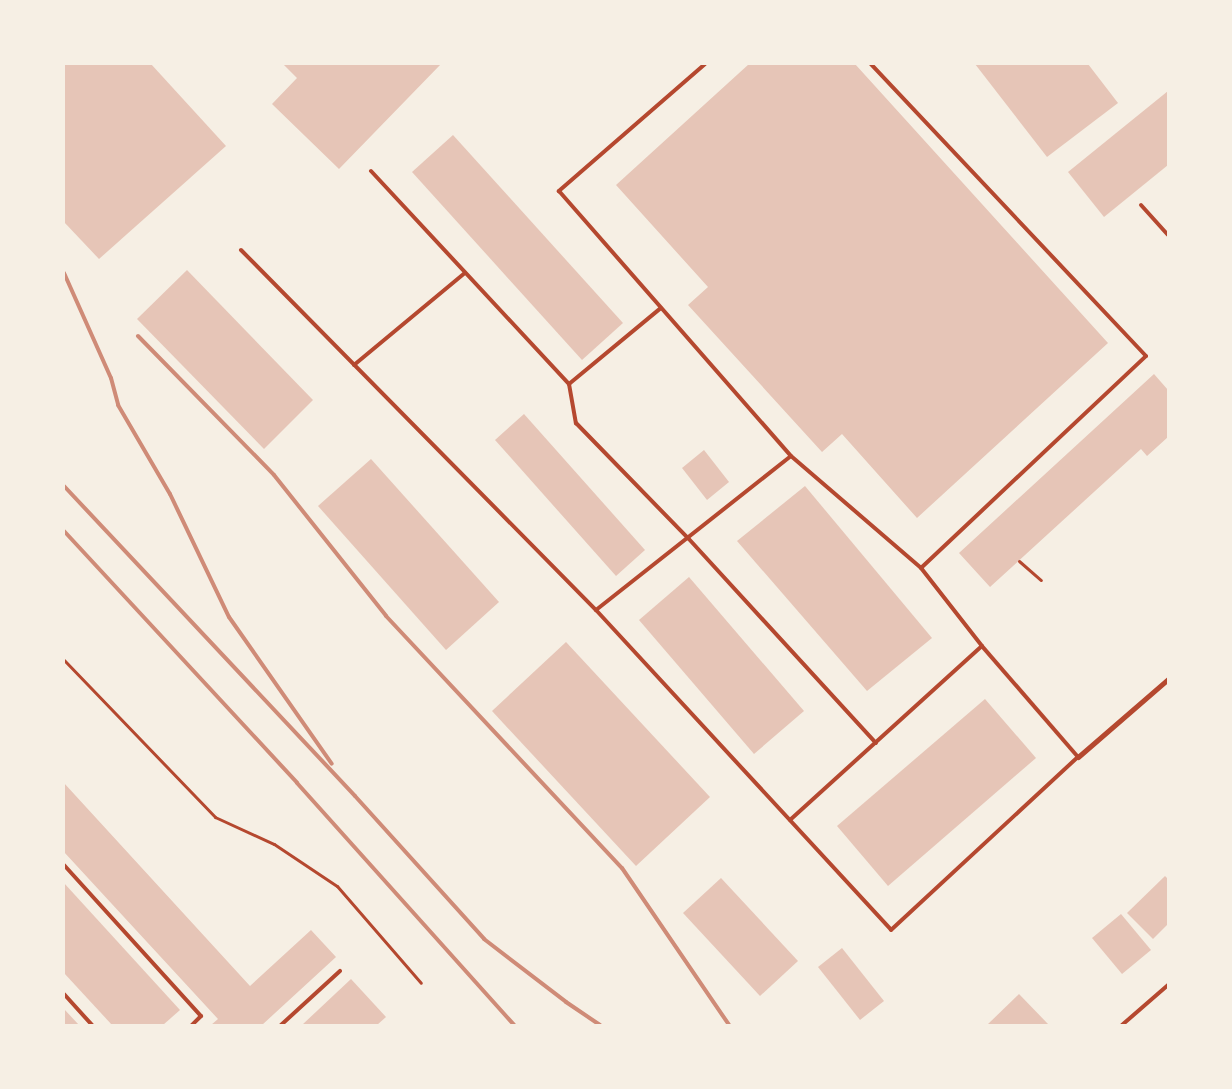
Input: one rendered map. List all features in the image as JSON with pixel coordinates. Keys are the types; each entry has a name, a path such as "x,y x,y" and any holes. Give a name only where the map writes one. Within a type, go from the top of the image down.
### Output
{"street":[{"path":"1078,757 1168,679"}],"lane":[{"path":"241,250 596,610 891,930 1078,757 982,646 921,568 791,456 559,191 705,64"},
{"path":"871,64 1146,356 921,568"},
{"path":"370,171 568,384 576,423 688,538 876,743"},
{"path":"1141,205 1168,235"},
{"path":"354,365 465,273"},
{"path":"568,384 661,308"},
{"path":"596,610 791,456"},
{"path":"790,820 982,646"},
{"path":"64,865 201,1016 192,1025"},
{"path":"281,1025 340,971"},
{"path":"1122,1025 1168,985"},
{"path":"64,994 92,1025"}],"path":[{"path":"1019,561 1041,580"},
{"path":"64,660 215,817 274,844 337,886 421,983"}],"building":[{"path":"64,64 151,64 226,146 99,259 64,222"},
{"path":"283,64 441,64 339,169 272,104 297,78"},
{"path":"749,64 855,64 1108,343 917,518 842,434 822,452 688,305 708,287 616,185"},
{"path":"975,64 1088,64 1118,103 1047,157"},
{"path":"1168,91 1168,165 1104,217 1068,172"},
{"path":"453,135 623,323 582,360 412,172"},
{"path":"187,270 313,400 264,449 137,319"},
{"path":"1154,374 1168,390 1168,437 1147,456 1141,449 990,587 959,553"},
{"path":"524,414 645,550 616,576 495,440"},
{"path":"704,450 729,482 707,500 682,468"},
{"path":"371,459 499,602 446,650 318,506"},
{"path":"805,486 932,638 867,691 737,541"},
{"path":"689,577 804,711 754,754 639,620"},
{"path":"566,642 710,797 636,866 492,711"},
{"path":"985,699 1036,758 888,886 837,826"},
{"path":"64,783 250,986 311,930 336,957 262,1025 211,1025 218,1019 64,852"},
{"path":"1165,876 1168,879 1168,924 1153,939 1127,913"},
{"path":"721,878 798,961 760,996 683,913"},
{"path":"64,883 180,1010 163,1025 112,1025 64,973"},
{"path":"1121,914 1151,950 1122,974 1092,938"},
{"path":"842,948 884,1001 860,1020 818,967"},
{"path":"351,979 386,1017 377,1025 302,1025"},
{"path":"1019,994 1049,1025 987,1025"},
{"path":"64,1009 79,1025 64,1025"}],"railway":[{"path":"64,273 111,378 118,405 170,494 229,617 332,764"},
{"path":"138,336 274,475 386,616 622,868 729,1025"},
{"path":"64,486 355,796 484,939 566,1002 600,1025"},
{"path":"64,531 297,783 514,1025"}]}
